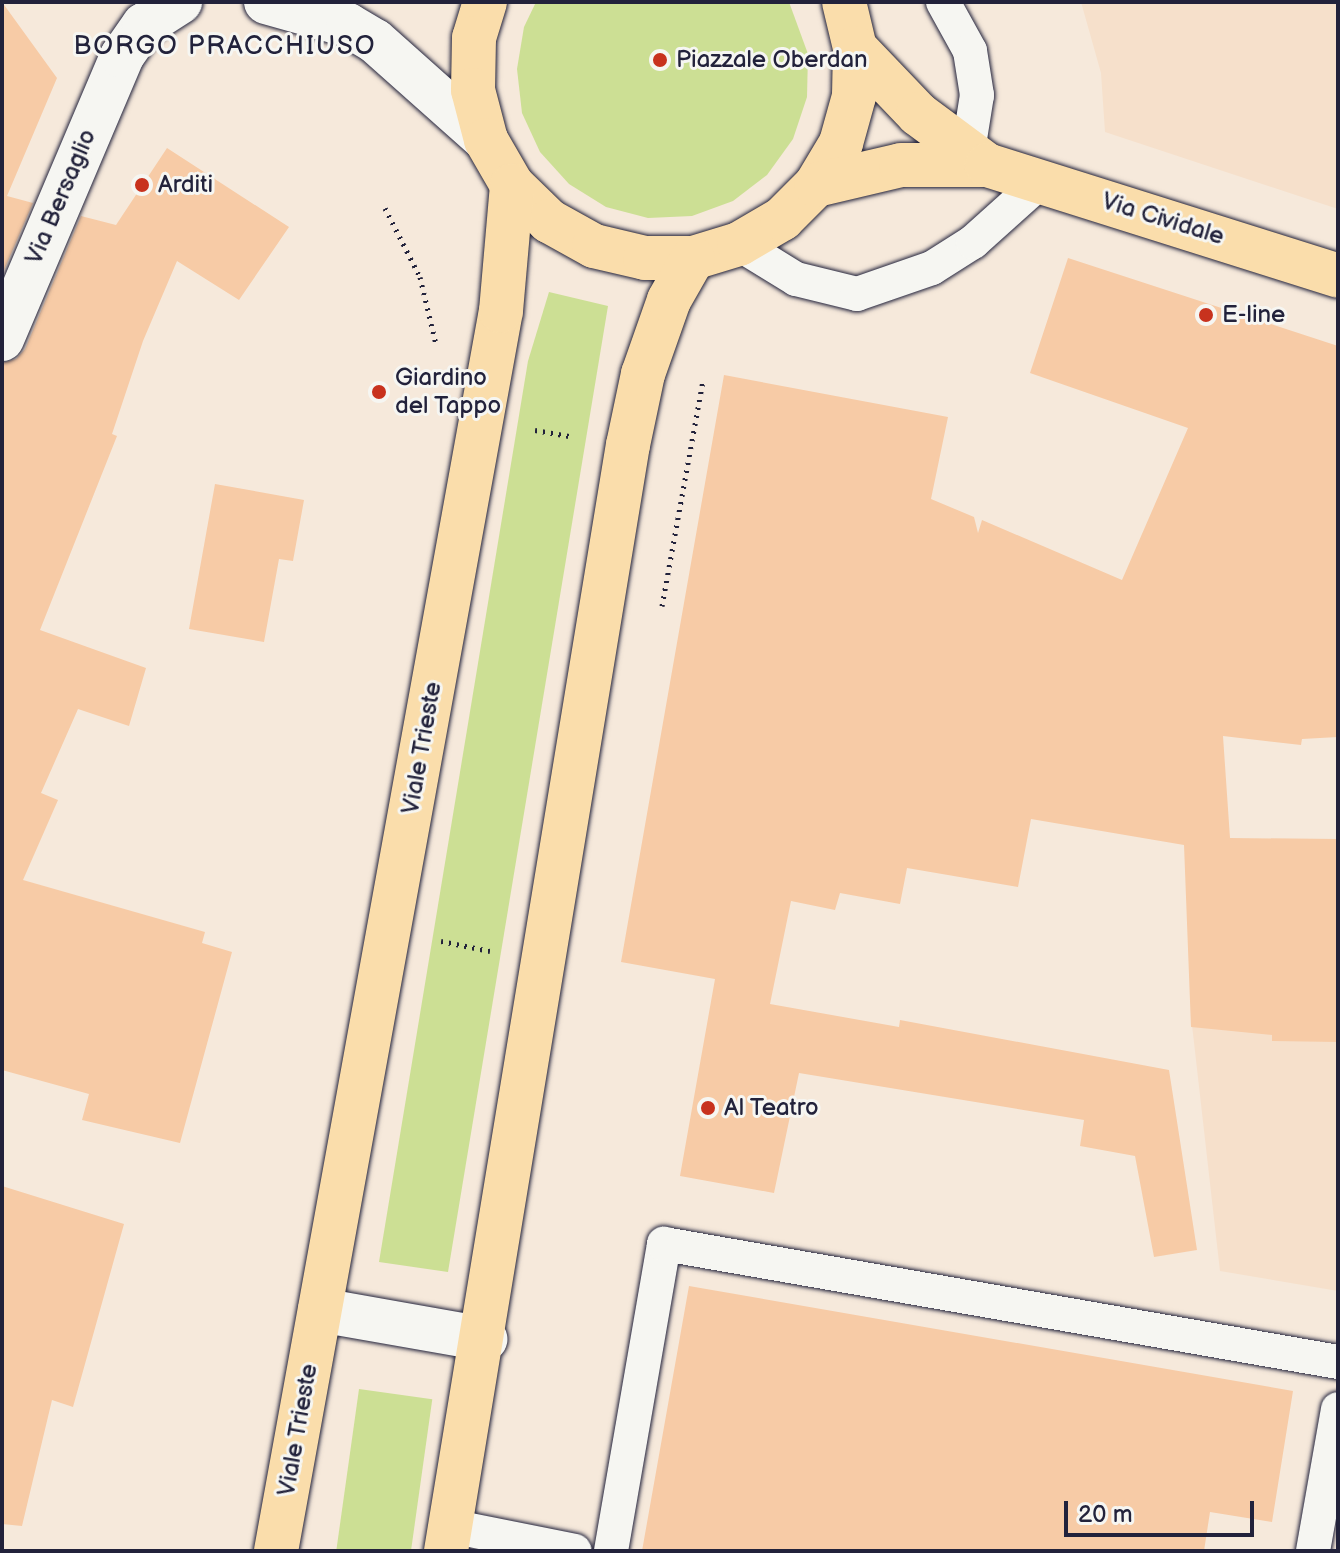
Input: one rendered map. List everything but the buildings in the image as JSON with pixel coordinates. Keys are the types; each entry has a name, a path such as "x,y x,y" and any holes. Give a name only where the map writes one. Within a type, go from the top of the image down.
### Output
{"main road":[{"path":"485,2 474,38 473,90 486,140 512,185 549,221 594,246 645,258 693,258 739,244 782,219 816,185 844,132 854,96 855,48 844,2"},
{"path":"855,48 918,114 978,158"},
{"path":"816,185 901,165 978,158"},
{"name":"Via Cividale","path":"978,158 1338,276"},
{"name":"Viale Trieste","path":"276,1551 501,311 512,185"},
{"path":"448,1539 485,1339 628,445 643,374 669,300 693,258"}],"street":[{"name":"Via Bersaglio","path":"119,2 122,56"},
{"name":"Via Bersaglio","path":"2,339 122,56 151,19 180,2"},
{"path":"266,2 348,25 375,41 486,140"},
{"path":"320,1310 485,1339"}],"lane":[{"path":"943,2 970,51 977,95 978,158"},
{"path":"739,244 796,279 857,294 932,268 973,242 1041,181"},
{"path":"611,1551 664,1244 1338,1362"},
{"path":"1313,1551 1338,1409"},
{"path":"448,1539 575,1551"}],"path":[{"path":"531,430 586,439"},
{"path":"433,939 500,953"}],"shaded area":[{"path":"1081,2 1338,2 1338,209 1105,132 1101,73"},
{"path":"1338,939 1338,1291 1220,1271 1191,1016"}],"green space":[{"path":"536,2 789,2 808,54 807,97 793,139 767,175 733,201 692,216 648,218 606,207 569,184 540,152 522,113 517,69 524,27"},
{"path":"549,292 608,306 448,1272 379,1262 528,361"},
{"path":"359,1389 432,1399 411,1551 336,1551"}],"place":[{"name":"Piazzale Oberdan","path":"660,60"},
{"name":"Arditi","path":"142,185"},
{"name":"E-line","path":"1206,315"},
{"name":"Giardino del Tappo","path":"379,392"},
{"name":"Al Teatro","path":"708,1108"}],"district":[{"name":"BORGO PRACCHIUSO","path":"225,47"}]}
